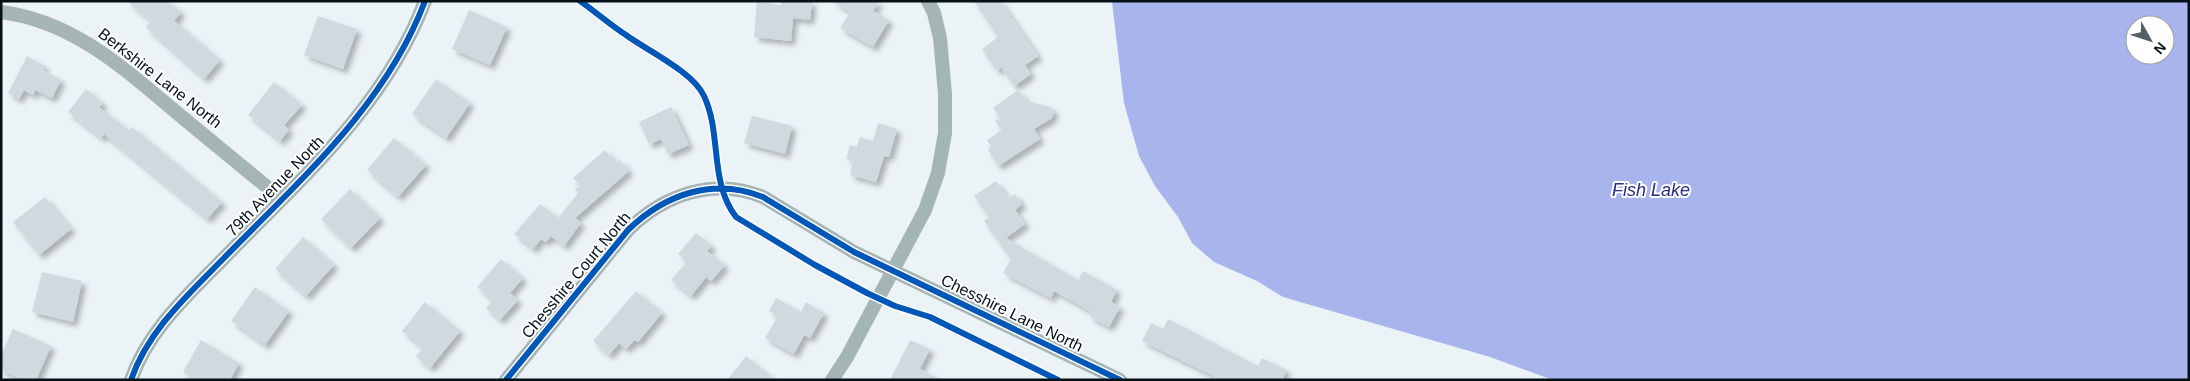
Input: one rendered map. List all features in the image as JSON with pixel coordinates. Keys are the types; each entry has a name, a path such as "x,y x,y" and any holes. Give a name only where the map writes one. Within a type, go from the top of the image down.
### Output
{"street":[{"name":"79th Avenue North","path":"131,380 147,346 164,322 321,159 371,99 398,57 426,1"},
{"path":"832,380 847,357 924,210 938,173 945,133 945,94 940,38 934,13 928,1"},
{"name":"Berkshire Lane North","path":"1,12 41,20 76,35 108,55 282,199"},
{"name":"Chesshire Court North","path":"506,380 628,230 659,204 696,190 723,188 749,192 779,206 824,235 892,270"},
{"name":"Chesshire Lane North","path":"892,270 1120,380"}],"water":[{"name":"Fish Lake","path":"2189,1 2189,380 1553,380 1490,357 1283,297 1257,281 1214,262 1192,243 1178,217 1155,186 1139,156 1124,103 1112,2"}],"building":[{"path":"127,1 167,1 181,12 174,21 220,60 204,79 146,27 151,21"},
{"path":"781,1 812,1 810,20 793,18 791,41 754,37 757,2 781,5"},
{"path":"832,1 879,1 873,11 889,20 873,47 840,28 850,12"},
{"path":"974,1 1000,1 1038,56 1025,65 1031,74 1014,86 1001,67 997,71 982,49 998,37"},
{"path":"469,10 507,27 490,65 452,49"},
{"path":"318,16 357,29 343,69 304,55"},
{"path":"27,56 45,66 43,70 61,80 52,98 35,90 33,95 24,90 19,99 8,93"},
{"path":"436,79 470,103 446,138 412,114"},
{"path":"274,82 302,105 284,125 289,130 280,141 248,115"},
{"path":"86,89 103,103 99,107 129,131 132,127 222,202 207,219 104,134 101,138 68,112"},
{"path":"1018,90 1028,101 1050,107 1054,111 1052,118 1034,129 1040,139 998,166 988,150 991,147 987,140 1002,130 995,121 1000,118 993,108"},
{"path":"671,107 689,145 668,154 661,139 649,144 639,122"},
{"path":"752,116 792,126 785,154 744,143"},
{"path":"878,123 897,129 889,157 884,156 876,182 850,175 853,161 846,159 850,145 857,147 860,137 873,141"},
{"path":"394,138 426,165 398,197 367,170"},
{"path":"605,150 616,164 620,160 629,171 575,218 581,223 564,246 551,236 546,242 541,239 533,249 514,234 540,204 558,218 578,193 575,190 580,186 573,178"},
{"path":"996,181 1008,198 1015,194 1022,204 1015,210 1025,224 1006,238 1078,280 1083,271 1117,290 1111,302 1120,307 1109,327 1089,316 1092,312 1054,291 1051,298 1003,273 1011,259 984,221 989,217 974,196"},
{"path":"350,189 380,218 351,248 321,219"},
{"path":"45,197 71,229 39,255 13,222"},
{"path":"696,233 712,246 707,251 725,265 711,281 706,277 691,296 671,280 687,261 678,254"},
{"path":"303,237 334,265 306,296 275,269"},
{"path":"501,259 523,278 510,293 518,300 500,320 486,308 493,300 477,287"},
{"path":"42,272 82,281 73,322 32,312"},
{"path":"255,287 289,311 265,345 231,321"},
{"path":"636,291 662,313 638,342 635,340 626,349 619,343 609,355 593,341"},
{"path":"776,298 801,312 806,302 824,313 810,338 804,335 794,354 765,338 778,316 769,311"},
{"path":"425,302 460,331 430,368 416,356 423,348 402,331"},
{"path":"1168,319 1258,366 1262,358 1287,370 1283,378 1287,380 1213,380 1214,376 1142,341 1151,323 1163,329"},
{"path":"13,329 51,346 36,380 23,380 1,370 1,355"},
{"path":"201,340 239,363 230,380 196,380 183,372"},
{"path":"910,340 930,349 920,369 941,380 890,380"},
{"path":"746,356 775,380 727,380"}],"cycle path":[{"path":"131,380 138,362 148,345 171,314 197,285 311,170 364,107 388,74 408,39 425,1"},
{"path":"580,1 620,31 680,70 698,87 704,96 713,126 722,189 736,217 815,265 867,293 895,306 930,317 1058,380"},
{"path":"506,380 628,230 642,217 674,198 691,192 709,189 745,191 763,197 854,252 1120,380"}]}
